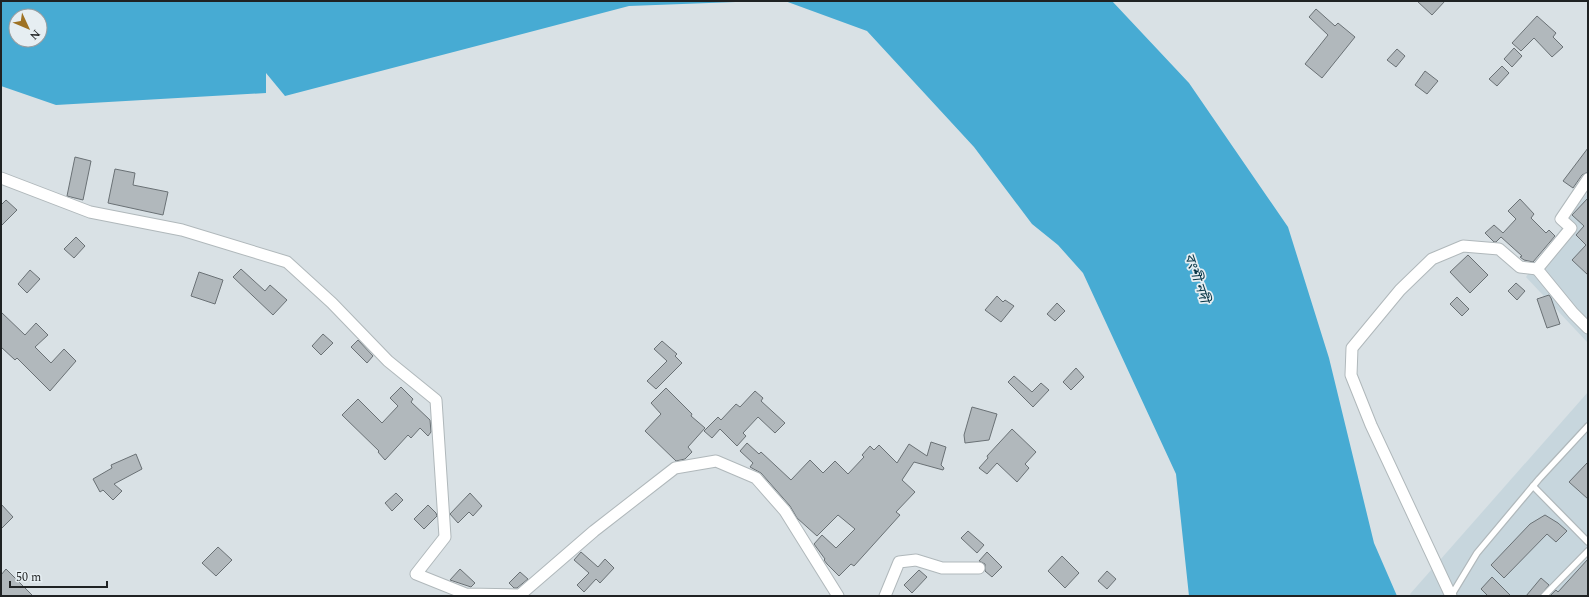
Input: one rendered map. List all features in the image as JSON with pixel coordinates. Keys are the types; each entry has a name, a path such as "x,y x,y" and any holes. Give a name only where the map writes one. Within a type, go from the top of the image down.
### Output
{"street":[{"path":"1,178 90,212 182,230 287,262 332,303 388,361 436,400 445,537 416,574 466,594 520,596 594,531 675,468 716,461 756,478 785,511 838,596"},
{"path":"1537,269 1571,228 1561,219 1588,179"},
{"path":"1451,596 1371,425 1359,396 1351,375 1352,348 1400,290 1432,259 1463,246 1499,249 1520,267 1537,269 1573,313 1588,328"},
{"path":"885,596 899,562 916,560 942,568 979,568"}],"lane":[{"path":"1451,596 1477,553 1533,486 1588,426"},
{"path":"1533,486 1588,542"},
{"path":"1544,596 1588,551"}],"shaded area":[{"path":"1588,192 1588,343 1526,277"},
{"path":"1588,392 1588,596 1411,596 1410,594"}],"water":[{"path":"1,1 762,1 629,6 285,96 266,73 266,93 56,105 1,86"},
{"name":"বংশী নদী","path":"785,1 1112,1 1189,83 1288,227 1329,358 1374,543 1397,596 1189,596 1176,474 1083,273 1058,245 1032,224 974,147 867,31"}],"building":[{"path":"1417,1 1445,1 1432,15"},
{"path":"1316,9 1335,26 1338,23 1355,37 1322,78 1305,64 1328,35 1309,17"},
{"path":"1537,16 1556,33 1553,37 1563,47 1552,57 1534,38 1521,51 1512,43"},
{"path":"1514,48 1522,56 1512,67 1504,59"},
{"path":"1397,49 1405,56 1396,67 1387,60"},
{"path":"1502,66 1509,73 1497,86 1489,79"},
{"path":"1425,71 1438,81 1427,94 1415,85"},
{"path":"1588,148 1588,172 1582,175 1573,188 1563,181"},
{"path":"75,157 91,161 83,200 67,196"},
{"path":"115,169 135,173 133,185 168,192 163,215 108,203"},
{"path":"1588,198 1588,275 1572,260 1586,245 1576,235 1584,226 1572,215"},
{"path":"1520,199 1534,214 1531,218 1546,233 1549,230 1555,236 1533,262 1524,260 1520,257 1522,256 1501,237 1494,242 1485,233 1494,225 1503,233 1516,219 1508,211"},
{"path":"6,200 17,210 1,226 1,205"},
{"path":"76,237 85,246 74,258 64,249"},
{"path":"1468,255 1488,275 1470,293 1450,272"},
{"path":"241,269 265,291 270,285 287,300 273,315 233,277"},
{"path":"30,270 40,279 27,293 18,284"},
{"path":"199,272 223,280 215,304 191,296"},
{"path":"1516,283 1525,291 1517,300 1508,291"},
{"path":"1549,295 1560,324 1547,328 1537,299"},
{"path":"997,296 1003,302 1005,300 1014,306 1001,322 985,310"},
{"path":"1457,297 1469,309 1462,316 1450,304"},
{"path":"1057,303 1065,311 1055,321 1047,314"},
{"path":"1,312 25,335 36,323 48,335 35,347 51,363 64,349 76,361 50,391 17,358 15,360 1,347"},
{"path":"323,334 333,343 321,355 312,346"},
{"path":"358,340 373,356 367,363 351,347"},
{"path":"662,341 677,354 675,356 682,363 656,389 647,381 667,361 654,349"},
{"path":"1076,368 1084,377 1071,390 1063,382"},
{"path":"1014,376 1032,392 1041,383 1049,390 1033,407 1008,382"},
{"path":"401,387 413,399 411,402 430,420 431,432 428,436 420,428 411,438 408,435 385,460 378,452 379,451 342,415 358,399 382,423 398,406 390,398"},
{"path":"666,388 692,414 691,416 705,428 688,447 692,452 685,459 676,461 645,431 661,414 651,403"},
{"path":"755,391 763,398 761,401 785,423 775,433 758,417 743,433 746,436 737,446 720,429 712,438 704,431 718,417 721,420 736,404 740,407"},
{"path":"972,407 997,414 989,440 965,443 964,435"},
{"path":"1012,429 1036,452 1025,464 1029,468 1017,482 997,463 987,474 979,468 988,458 987,456"},
{"path":"931,442 946,447 941,465 944,468 943,470 914,462 902,480 915,492 896,512 900,515 854,566 851,564 839,576 827,564 814,544 822,535 836,548 855,529 838,515 817,536 797,518 790,506 761,473 750,467 753,463 740,451 747,443 759,454 761,452 791,480 810,460 823,473 835,461 848,474 864,457 862,455 870,446 874,450 879,445 897,463 909,444 927,456"},
{"path":"136,454 142,469 114,484 122,491 113,500 103,490 100,492 93,479 112,468 111,465"},
{"path":"1588,462 1588,499 1569,482"},
{"path":"396,493 403,500 392,511 385,503"},
{"path":"470,493 482,506 473,516 469,512 458,523 450,514"},
{"path":"1,504 13,517 1,529"},
{"path":"428,505 437,516 424,529 414,519"},
{"path":"1545,515 1567,531 1556,542 1547,534 1504,578 1491,565 1530,524"},
{"path":"968,531 984,545 977,553 961,538"},
{"path":"218,547 232,560 216,576 202,563"},
{"path":"581,552 598,567 605,559 614,568 600,583 596,579 584,592 577,585 589,573 574,560"},
{"path":"987,552 1002,567 992,577 985,571 985,564 979,561"},
{"path":"1062,556 1079,573 1065,588 1048,571"},
{"path":"1588,559 1588,596 1550,596 1556,590 1558,592"},
{"path":"6,569 33,596 1,596 1,575"},
{"path":"460,569 475,583 471,587 450,580"},
{"path":"919,570 927,577 912,593 904,585"},
{"path":"1107,571 1116,579 1107,589 1098,581"},
{"path":"520,572 528,579 517,588 514,588 509,583"},
{"path":"1492,577 1511,596 1488,596 1481,589"},
{"path":"1541,578 1549,585 1540,596 1526,596"}]}
